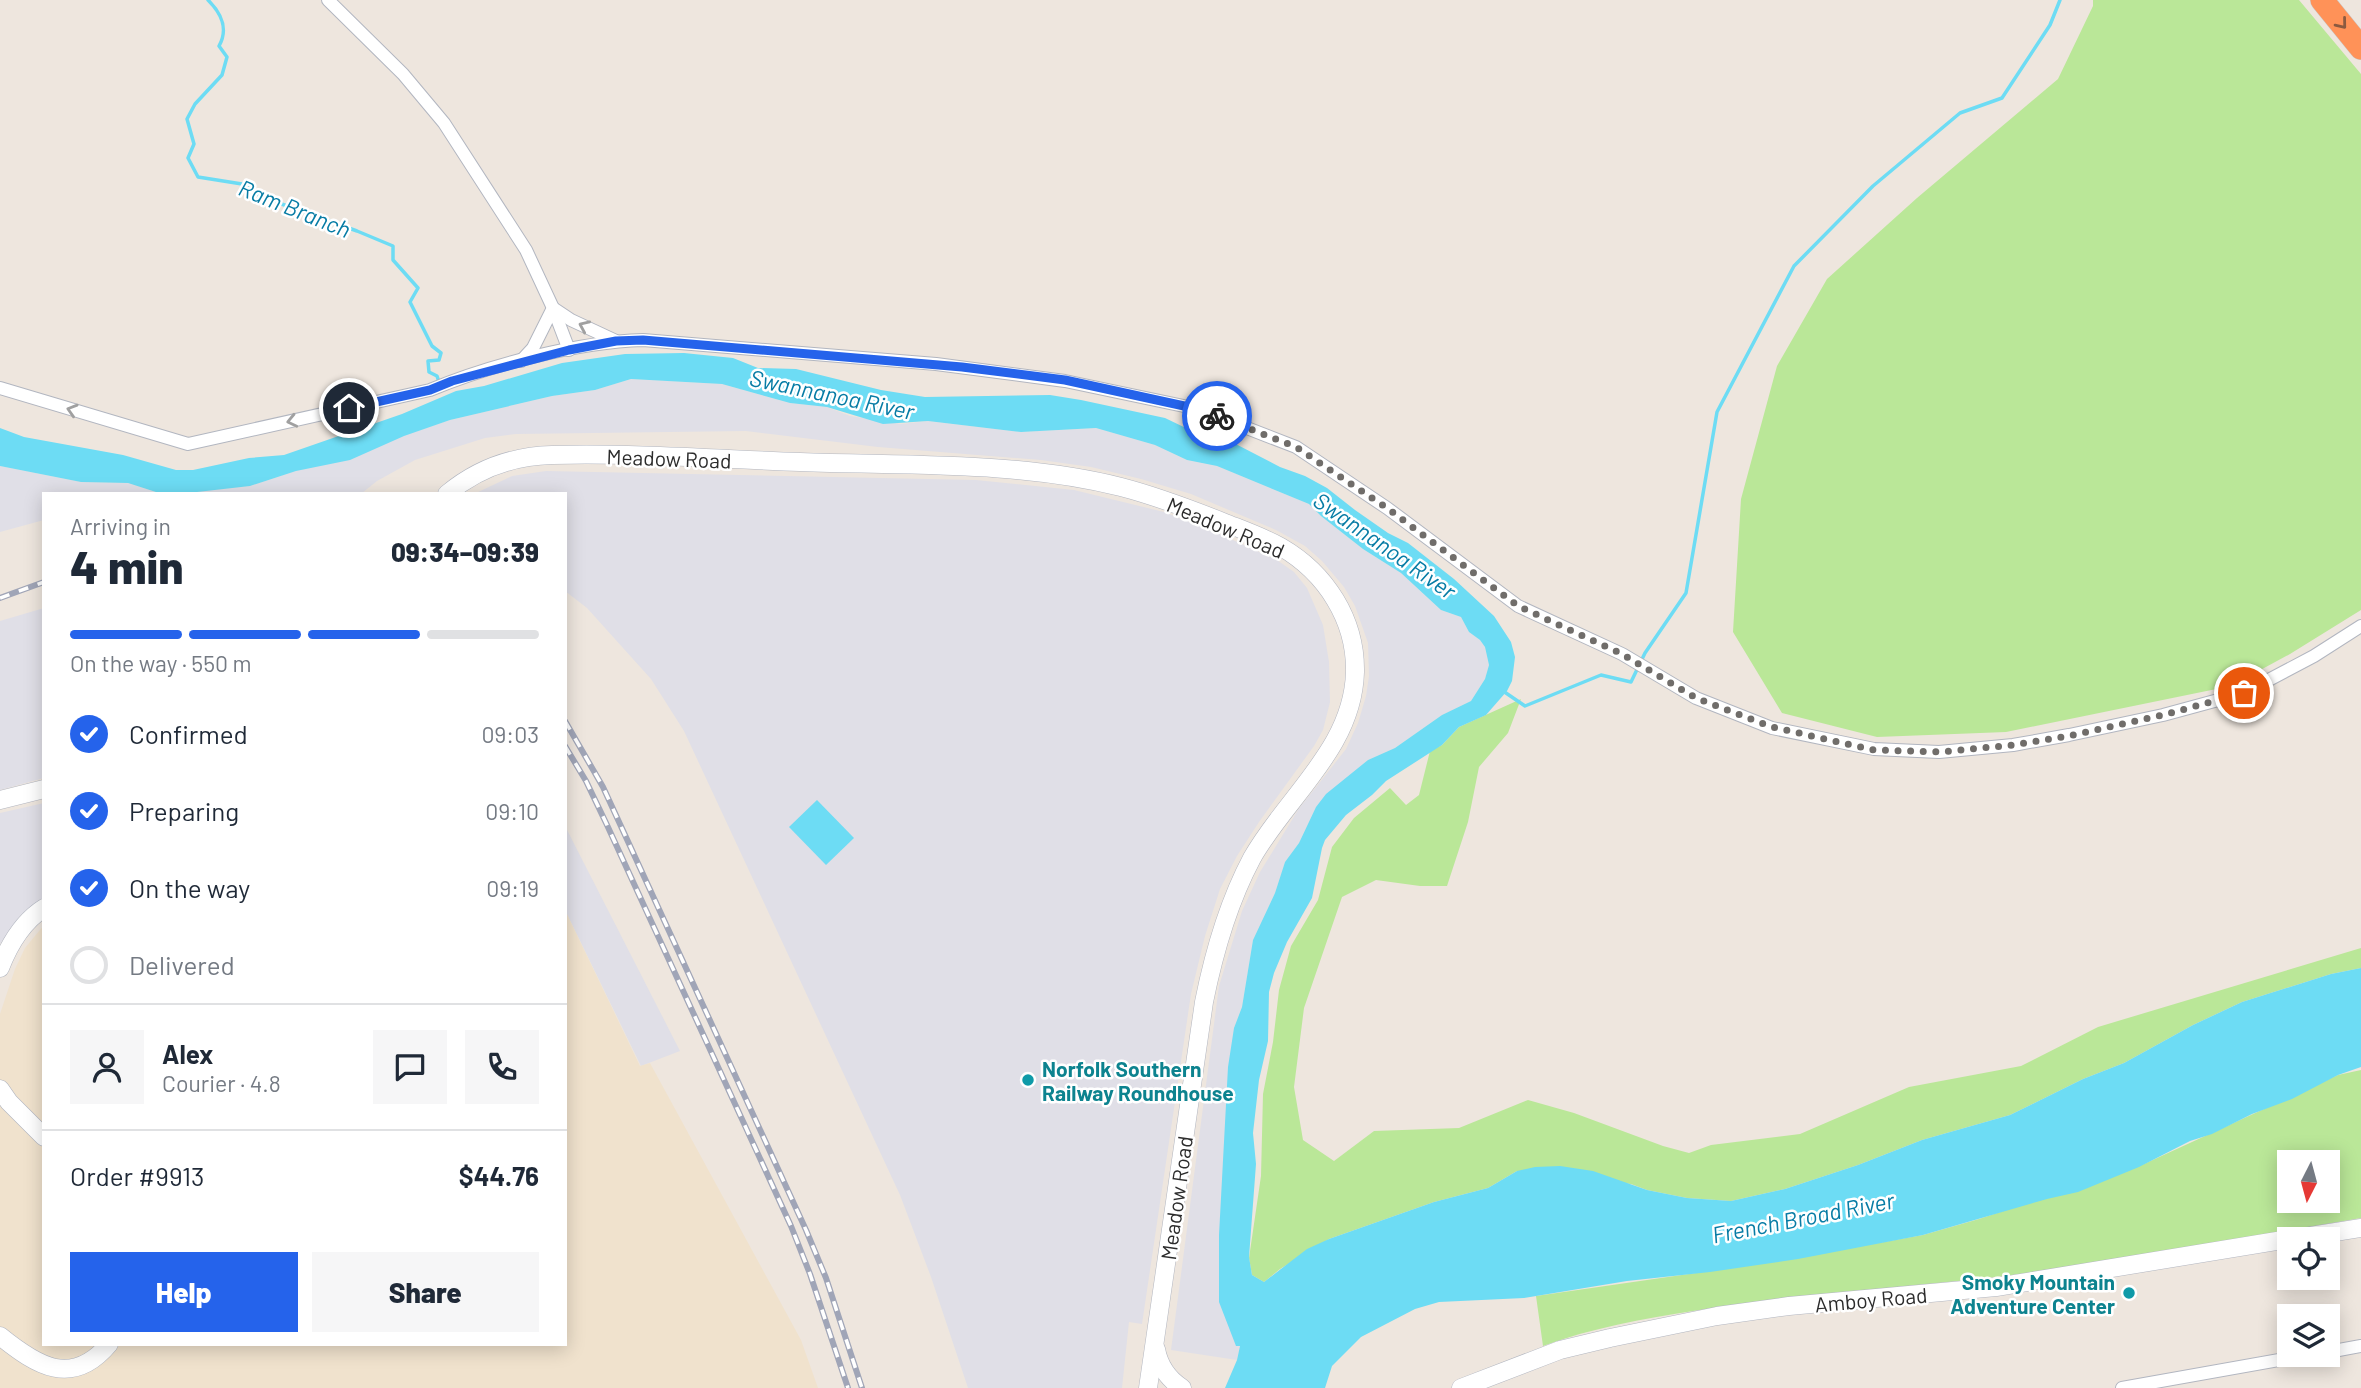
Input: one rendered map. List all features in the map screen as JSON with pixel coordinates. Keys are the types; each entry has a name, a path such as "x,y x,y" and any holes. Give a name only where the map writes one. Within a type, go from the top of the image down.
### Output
{"highway":[{"path":"2322,0 2361,48"}],"main road":[{"name":"Meadow Road","path":"450,492 487,469 514,460 545,455 1023,471 1105,483 1173,503 1267,540 1292,554 1318,576 1339,606 1348,630 1355,672 1351,703 1333,745 1266,836 1253,858 1233,900 1217,945 1204,1002 1148,1387"},
{"path":"0,800 42,790"},
{"path":"0,968 14,939 29,920 42,910"},
{"path":"0,1089 9,1102 42,1135"},
{"name":"Amboy Road","path":"2340,1231 2361,1228"},
{"name":"Amboy Road","path":"1461,1388 1571,1347 1717,1316 1789,1306 1996,1287 2277,1241"},
{"path":"0,1336 33,1362 68,1371 90,1363 107,1346"},
{"path":"1155,1340 1162,1368 1173,1382 1182,1388"},
{"path":"1148,1387 1169,1388"}],"street":[{"path":"328,0 403,74 444,123 526,250 569,350"},
{"path":"553,308 571,320 616,341"},
{"path":"520,362 533,348 553,308"},
{"path":"0,388 188,444 430,390 520,362 616,341 643,340 936,364 1065,380 1198,409 1296,447 1387,508 1518,606 1622,654 1696,698 1772,727 1874,750 1940,752 2013,745 2069,736 2163,715 2244,693 2314,656 2361,626"},
{"path":"2340,1350 2361,1346"},
{"path":"2122,1388 2277,1360"}],"shaded area":[{"path":"631,379 722,384 790,403 827,407 850,416 901,424 928,421 1021,432 1096,428 1155,445 1187,460 1217,466 1309,504 1363,549 1401,573 1441,610 1461,617 1469,632 1485,647 1489,665 1485,679 1471,701 1442,715 1395,748 1368,760 1316,807 1299,843 1285,862 1275,893 1253,940 1242,1007 1234,1028 1240,1346 1237,1360 1171,1350 1219,986 1242,911 1260,872 1298,810 1346,749 1358,723 1369,676 1368,643 1355,606 1344,587 1305,546 1276,530 1191,494 1141,479 1091,467 1041,460 878,447 746,431 516,434 485,438 415,460 377,481 363,492 172,492 250,486 450,420 552,396 595,390"},
{"path":"0,466 81,482 128,483 156,492 42,492 42,521 0,532"},
{"path":"546,471 976,480 1074,490 1164,512 1211,530 1277,560 1294,572 1307,588 1323,625 1329,662 1330,702 1323,730 1314,746 1237,856 1220,889 1205,936 1191,994 1142,1324 1129,1322 1122,1388 968,1388 900,1195 684,731 651,679 587,608 567,593 567,492 478,492 512,476"},
{"path":"42,609 42,779 0,790 0,621"},
{"path":"42,803 42,899 21,915 0,944 0,813"},
{"path":"567,830 680,1051 641,1066 567,914"},
{"path":"567,914 640,1066 650,1063 801,1340 818,1388 0,1388 0,1014 25,948 42,927 42,1346 567,1346"}],"green space":[{"path":"2093,0 2299,0 2361,74 2361,610 2290,654 2231,686 2006,732 1877,737 1782,713 1733,632 1741,499 1777,366 1827,279 1917,198 2058,79 2093,6"},
{"path":"1521,699 1508,733 1479,767 1468,822 1447,886 1420,886 1376,880 1342,897 1304,1008 1294,1087 1303,1140 1334,1161 1374,1131 1459,1128 1528,1100 1689,1153 1711,1145 1800,1134 1909,1087 2021,1066 2098,1027 2361,948 2361,968 2331,974 2242,1002 2124,1063 2083,1079 2010,1115 1922,1140 1785,1189 1731,1201 1687,1198 1631,1184 1517,1171 1488,1188 1434,1202 1329,1239 1264,1282 1252,1275 1249,1258 1261,1176 1263,1094 1279,990 1291,946 1318,900 1332,847 1354,818 1390,788 1406,805 1419,795 1430,751 1442,745 1459,727"},
{"path":"2361,1070 2361,1218 2310,1227 2277,1227 2277,1233 2074,1267 1693,1311 1598,1329 1543,1346 1536,1296 1765,1263 1923,1235 2144,1164 2338,1075"}],"water":[{"path":"684,353 733,358 758,368 796,369 881,390 925,397 1050,395 1165,418 1190,430 1226,439 1327,488 1388,533 1408,543 1454,579 1494,616 1511,642 1515,657 1512,681 1507,691 1486,715 1459,727 1442,745 1386,781 1346,815 1325,840 1312,898 1287,942 1274,973 1269,992 1268,1041 1259,1080 1253,1133 1256,1164 1249,1257 1252,1275 1264,1282 1307,1249 1329,1239 1434,1202 1488,1188 1517,1171 1535,1167 1560,1166 1593,1171 1647,1190 1687,1198 1731,1201 1785,1189 1922,1140 2010,1115 2083,1079 2124,1063 2242,1002 2331,974 2361,968 2361,1067 2078,1192 1923,1235 1798,1259 1627,1281 1524,1298 1439,1302 1415,1309 1361,1337 1332,1366 1325,1388 1225,1388 1240,1346 1236,1346 1219,1302 1219,1235 1228,1067 1234,1028 1242,1007 1253,940 1275,893 1285,862 1299,843 1316,807 1326,794 1368,760 1395,748 1442,715 1471,701 1485,679 1489,665 1485,647 1469,632 1461,617 1441,610 1401,573 1363,549 1309,504 1217,466 1187,460 1155,445 1096,428 1021,432 928,421 883,424 827,407 790,403 722,384 631,379 595,390 552,396 450,420 404,436 350,460 296,471 250,486 197,492 156,492 128,483 81,482 0,466 0,428 24,437 123,455 176,470 193,470 249,458 284,455 402,414 456,391 484,386 562,363 625,354"},
{"path":"817,800 854,838 826,865 789,827"}],"waterway":[{"name":"Ram Branch","path":"208,0 222,21 223,33 219,46 227,57 222,75 195,104 187,119 194,144 188,158 198,177 242,184 262,197 393,246 393,260 418,288 410,302 432,346 441,353 439,360 428,361 429,372 437,376 439,382"},
{"path":"1503,691 1525,706 1601,675 1631,682 1645,653 1686,593 1717,412 1794,266 1873,186 1960,113 2002,98 2050,25 2060,0"}],"railway":[{"path":"0,598 42,583"},
{"path":"567,724 603,787 806,1230 826,1278 862,1388"},
{"path":"567,749 607,825 791,1226 848,1388"}],"way so far":[{"path":"1217,416 1296,447 1387,508 1518,606 1622,654 1696,698 1772,727 1874,750 1940,752 2069,736 2244,693"}],"place":[{"name":"Norfolk Southern Railway Roundhouse","path":"1028,1080"},
{"name":"Smoky Mountain Adventure Center","path":"2129,1293"}],"route":[{"path":"349,408 430,390 452,381 569,350 616,341 643,340 936,364 1065,380 1198,409 1217,416"}],"water label":[{"name":"Swannanoa River","path":"832,394"},
{"name":"Swannanoa River","path":"1385,545"},
{"name":"French Broad River","path":"1803,1217"}]}
